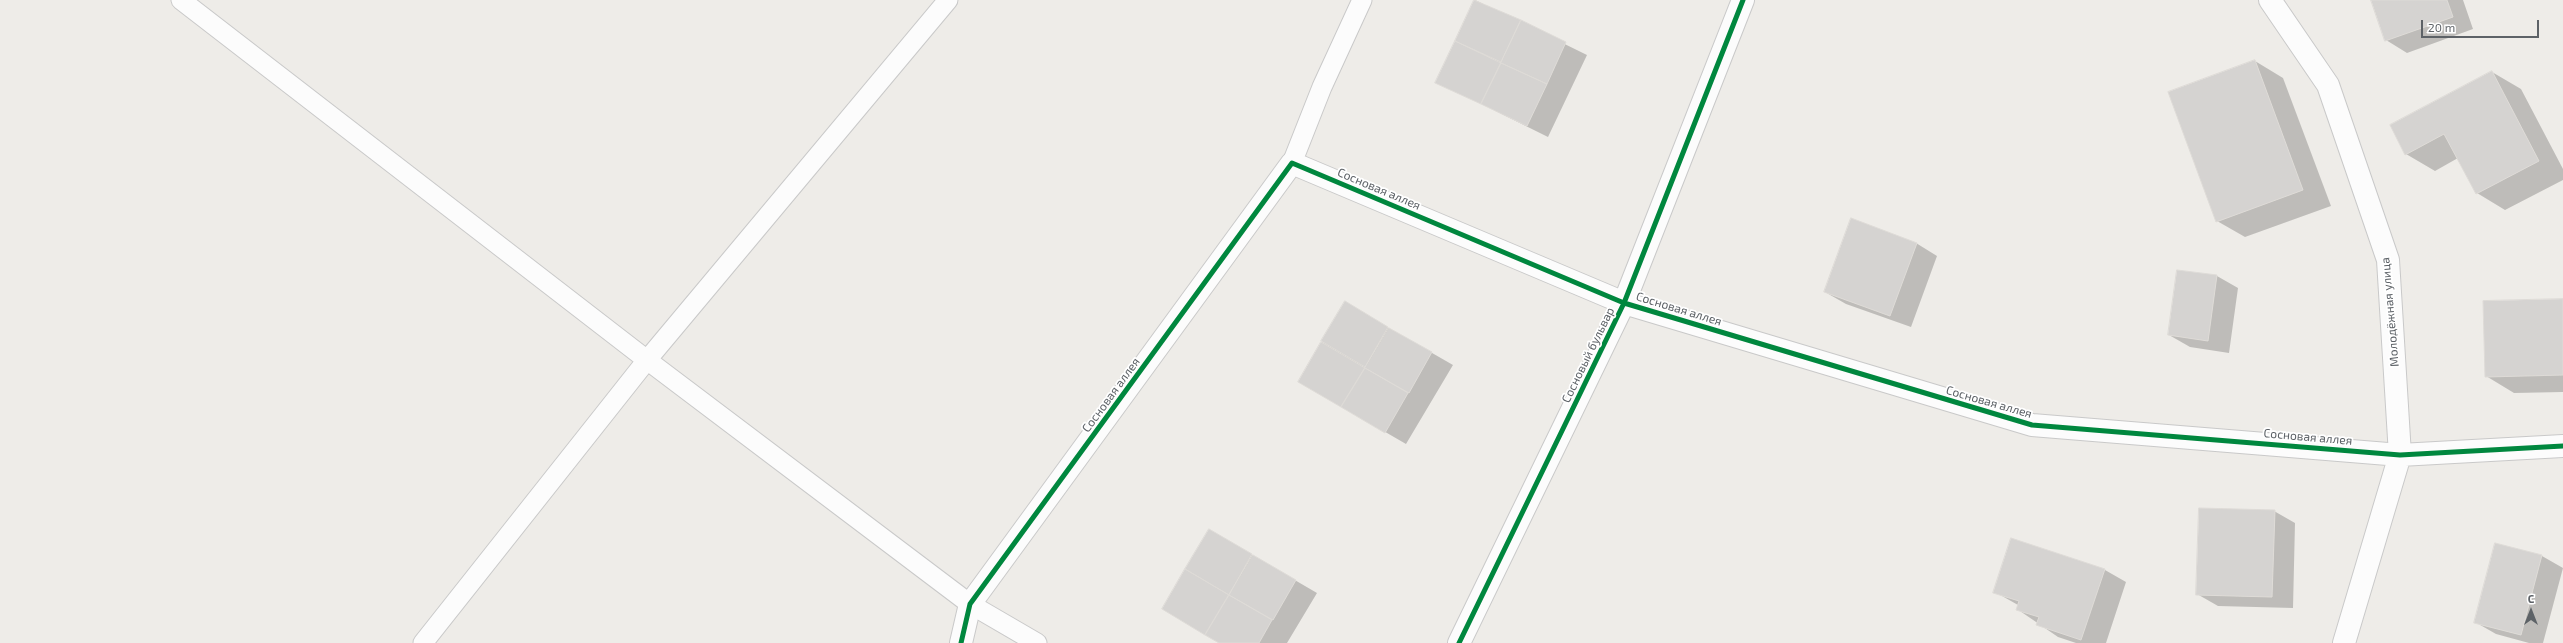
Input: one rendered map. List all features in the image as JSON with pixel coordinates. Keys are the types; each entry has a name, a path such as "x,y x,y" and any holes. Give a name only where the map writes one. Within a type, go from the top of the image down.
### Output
{"street":[{"name":"Сосновый бульвар","path":"1459,643 1624,303 1743,0"},
{"name":"Молодёжная улица","path":"2270,0 2328,85 2388,260 2400,455 2344,643"},
{"name":"Сосновая аллея","path":"961,643 970,604 1292,163 1624,303 2032,425 2400,455 2563,446"}],"lane":[{"path":"181,0 647,360 970,604 1037,643"},
{"path":"423,643 647,360 948,0"},
{"path":"1292,163 1322,88 1362,0"}],"building":[{"path":"1474,0 1521,20 1501,62 1455,41"},
{"path":"2371,0 2447,0 2453,17 2385,41"},
{"path":"1521,20 1566,42 1547,84 1501,63"},
{"path":"1455,41 1501,63 1481,104 1435,83"},
{"path":"2255,60 2303,190 2216,222 2168,92"},
{"path":"1501,63 1547,84 1527,126 1481,104"},
{"path":"2492,71 2539,161 2476,194 2444,134 2405,155 2390,125"},
{"path":"1851,218 1917,243 1890,316 1824,292"},
{"path":"2177,270 2217,275 2208,341 2168,335"},
{"path":"2563,299 2563,375 2485,377 2483,301"},
{"path":"1345,301 1388,327 1365,367 1321,341"},
{"path":"1389,328 1432,352 1409,393 1365,368"},
{"path":"1321,342 1365,368 1341,407 1298,382"},
{"path":"1365,368 1408,393 1385,433 1341,407"},
{"path":"2199,508 2275,510 2272,597 2196,595"},
{"path":"1209,529 1252,554 1229,595 1185,569"},
{"path":"2011,538 2105,569 2081,640 2036,625 2039,617 2016,610 2019,601 1993,593"},
{"path":"2495,543 2542,555 2521,635 2474,623"},
{"path":"1253,555 1296,580 1273,620 1229,595"},
{"path":"1185,569 1229,595 1205,635 1162,609"},
{"path":"1229,595 1272,620 1259,643 1219,643 1205,635"}],"cycle path":[{"path":"1459,643 1624,303 1743,0"},
{"path":"961,643 970,604 1292,163 1624,303 2032,425 2400,455 2563,446"}]}
